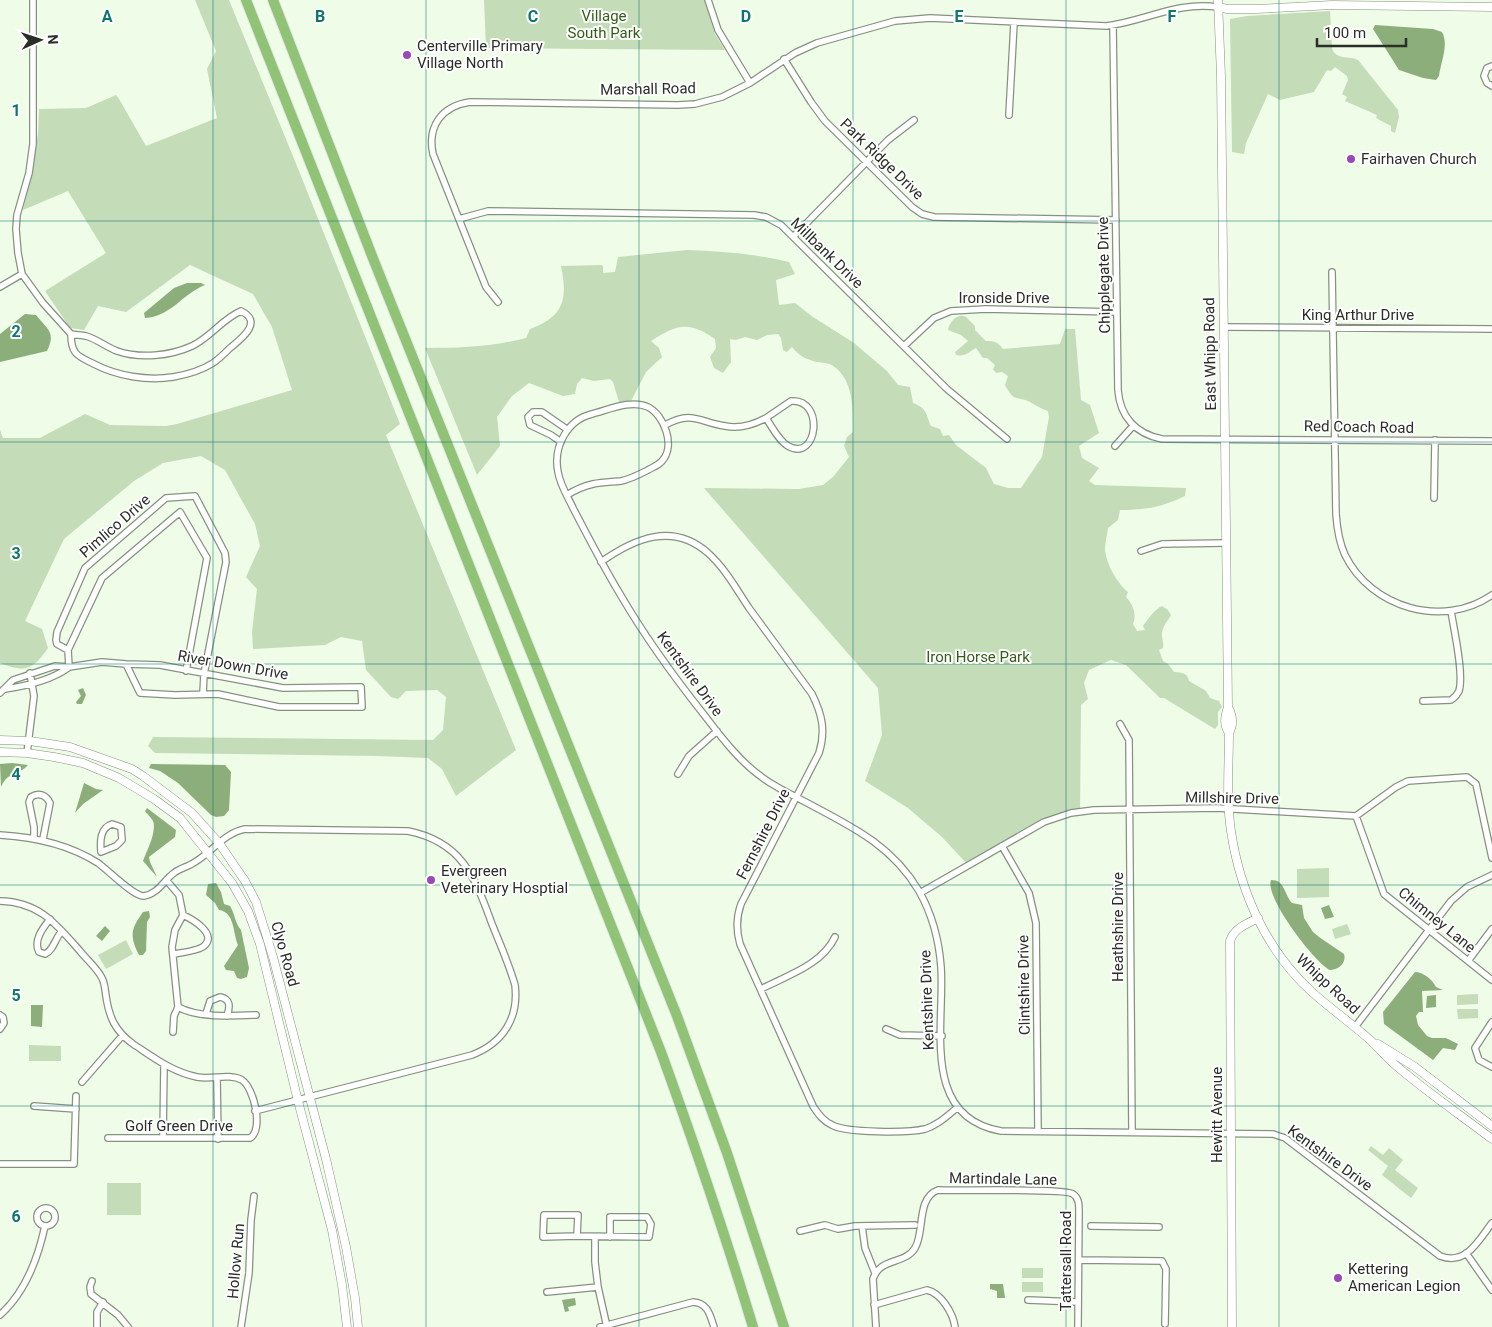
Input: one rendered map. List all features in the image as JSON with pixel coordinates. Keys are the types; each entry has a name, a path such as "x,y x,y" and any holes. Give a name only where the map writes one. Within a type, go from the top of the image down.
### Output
{"highway":[{"path":"246,0 661,1052 728,1242 753,1327"},
{"path":"273,0 381,279 677,1016 727,1154 784,1327"}],"street":[{"path":"33,0 34,144 29,173 17,215 18,253 22,274 43,303 71,334 72,348 76,355 105,370 129,376 174,377 213,363 247,334 250,319 247,314 241,311 231,315 210,336 193,346 160,355 139,355 118,351 86,336 71,334"},
{"path":"708,0 720,36 750,82"},
{"name":"Marshall Road","path":"498,302 486,288 433,154 431,141 437,122 446,111 455,106 470,102 687,105 722,97 750,82 795,52 817,43 906,19 930,18 1092,26 1113,25 1178,7 1218,4 1227,9 1256,9 1332,3 1463,3 1492,7"},
{"name":"East Whipp Road","path":"1218,4 1221,76 1228,707 1232,715 1232,727 1229,733 1230,809 1231,830 1239,870 1258,918"},
{"path":"1010,115 1014,22"},
{"name":"Chipplegate Drive","path":"1113,25 1119,398 1124,415 1133,426"},
{"name":"Park Ridge Drive","path":"784,59 818,112 912,207 928,216 1116,220"},
{"path":"1492,66 1487,68 1484,76 1487,83 1492,86"},
{"path":"793,237 888,140 914,120"},
{"name":"Millbank Drive","path":"458,219 488,210 754,215 774,221 793,237 947,389 1007,439"},
{"path":"1332,272 1337,525 1342,546 1361,578 1375,591 1394,602 1415,610 1451,611 1479,602 1492,595"},
{"path":"0,287 22,274"},
{"name":"Ironside Drive","path":"904,346 934,318 951,310 1117,312"},
{"name":"King Arthur Drive","path":"1224,327 1492,329"},
{"path":"665,425 680,418 691,417 724,426 740,427 751,425 766,418 791,401 805,404 811,411 813,436 811,441 803,447 791,448 784,442 766,418"},
{"path":"566,494 590,484 628,479 660,464 667,450 665,425 654,411 646,406 635,404 583,416 572,424 561,442 551,435 530,426 528,416 533,412 540,412 568,430"},
{"path":"1115,446 1133,426 1145,434 1162,439 1225,438"},
{"name":"Red Coach Road","path":"1225,438 1492,440"},
{"path":"1434,498 1435,440"},
{"name":"Kentshire Drive","path":"561,442 557,459 559,478 601,562 660,656 717,731 749,766 763,778 858,830 883,847 903,868 920,893 933,923 939,949 943,1077 949,1094 969,1118 984,1127 1001,1130 1273,1134 1285,1138 1440,1256 1451,1259 1466,1253"},
{"name":"Pimlico Drive","path":"68,650 57,644 57,632 85,568 166,498 195,496 225,553 226,562 204,674 203,694"},
{"name":"Pimlico Drive","path":"69,667 68,650 102,578 180,512 207,558 186,671"},
{"name":"Fernshire Drive","path":"601,562 635,541 647,537 664,535 694,543 716,561 812,694 820,711 823,728 822,745 741,904 736,928 740,944 813,1106 826,1122 840,1129 853,1130 916,1130 939,1122 958,1107"},
{"path":"1141,551 1162,544 1226,543"},
{"path":"1423,701 1451,700 1455,698 1459,690 1458,660 1451,611"},
{"name":"River Down Drive","path":"2,691 13,680 30,673 55,666 69,667 102,662 160,665 283,688 361,687 362,707 279,707 218,694 140,693 126,664"},
{"name":"River Down Drive","path":"2,691 57,676 69,667"},
{"path":"27,753 30,741 34,696 30,673"},
{"name":"Heathshire Drive","path":"1120,724 1128,740 1132,1132"},
{"path":"678,774 688,756 717,731"},
{"name":"Clyo Road","path":"0,740 30,741 70,747 132,769 157,785 192,813 219,843 224,853 245,881 256,902 273,956 326,1159 344,1237 358,1327"},
{"name":"Clyo Road","path":"0,752 27,753 83,764 119,778 154,799 180,818 232,883 248,911 260,944 332,1230 342,1285 346,1327"},
{"path":"1356,816 1396,787 1408,781 1467,777 1476,784 1492,858"},
{"path":"34,838 33,819 28,802 32,797 40,794 46,797 50,803 44,840"},
{"name":"Millshire Drive","path":"920,893 1044,822 1060,816 1094,810 1230,809 1356,816"},
{"name":"Chimney Lane","path":"1356,816 1384,894 1492,980"},
{"path":"96,862 101,852 101,836 106,827 112,824 119,826 122,831 122,840 116,846 101,852"},
{"path":"0,835 44,840 76,851 96,862 140,896 148,895 155,891 175,872 195,862 234,832 245,829 393,830 408,831 428,836 456,853 470,870 476,881 512,974 516,995 514,1014 501,1036 488,1047 472,1055 256,1111 247,1084 236,1078 188,1075 164,1065 122,1036 116,1029 110,1016 104,985 99,973 62,931 50,919 31,906 0,901"},
{"name":"Clintshire Drive","path":"1002,846 1028,893 1035,912 1038,1131"},
{"path":"1355,1027 1445,908 1459,893 1476,881 1492,875"},
{"path":"167,881 179,895 183,915 173,937 178,1007 174,1016 173,1032"},
{"path":"173,954 201,948 206,944 207,940 204,929 183,915"},
{"name":"Whipp Road","path":"1258,918 1268,940 1289,968 1313,993 1355,1027 1408,1075 1492,1139"},
{"name":"Hewitt Avenue","path":"1232,1327 1230,941 1238,929 1258,918"},
{"path":"50,919 39,936 36,946 39,952 45,954 50,951 56,938 62,931"},
{"path":"1468,962 1492,929"},
{"path":"761,989 808,965 828,949 835,937"},
{"path":"206,1014 210,1001 220,997 226,998 228,1001 230,1009 227,1016"},
{"path":"178,1007 206,1014 227,1016 256,1015"},
{"path":"0,1015 3,1017 4,1023 0,1029"},
{"path":"1492,1022 1475,1048 1479,1060 1492,1067"},
{"path":"886,1029 900,1034 942,1036"},
{"path":"82,1082 122,1036"},
{"name":"Whipp Road","path":"1370,1040 1415,1067 1492,1126"},
{"path":"163,1138 164,1065"},
{"path":"217,1078 218,1139"},
{"path":"0,1164 74,1164 76,1096"},
{"path":"34,1106 76,1109"},
{"name":"Golf Green Drive","path":"108,1138 245,1139 254,1136 257,1129 256,1111"},
{"name":"Martindale Lane","path":"875,1273 880,1267 907,1256 916,1248 926,1201 931,1194 938,1190 1069,1192 1075,1196"},
{"name":"Hollow Run","path":"241,1327 250,1273 251,1220 254,1196"},
{"name":"Tattersall Road","path":"1075,1196 1078,1203 1078,1327"},
{"path":"577,1236 578,1215 544,1215 543,1236 596,1237 610,1237 649,1236 650,1224 647,1217 610,1218 610,1237"},
{"path":"1492,1223 1466,1253 1492,1290"},
{"path":"800,1231 825,1225 838,1229 862,1226 915,1225"},
{"path":"0,1315 17,1296 33,1269 41,1246 45,1226"},
{"path":"862,1226 865,1248 875,1273 873,1279 876,1327"},
{"path":"1091,1226 1158,1226"},
{"path":"596,1237 595,1262 604,1326 698,1302 710,1313 714,1327"},
{"path":"1079,1260 1162,1261 1166,1269 1165,1324"},
{"path":"92,1281 90,1287 91,1294 118,1314 128,1327"},
{"path":"547,1292 598,1287"},
{"path":"874,1305 927,1290 933,1291 947,1306 953,1317 955,1327"},
{"path":"1028,1300 1078,1302"},
{"path":"97,1327 97,1312 103,1302"}],"green space":[{"path":"195,0 229,0 400,424 386,435 516,750 456,796 442,769 428,758 155,753 148,746 153,737 433,740 443,730 446,697 437,690 406,691 398,699 391,697 366,670 362,641 341,637 325,645 253,649 252,632 257,589 246,577 260,546 255,524 225,470 201,456 163,463 134,481 64,539 25,621 42,629 48,648 38,661 28,668 16,668 0,663 0,430 3,438 40,438 85,414 110,425 166,426 292,390 272,327 253,294 190,265 126,312 98,306 84,330 70,328 45,291 106,253 68,191 23,210 38,134 39,109 86,108 116,95 146,146 217,118 207,69 216,51"},
{"name":"Village South Park","path":"484,0 704,0 715,34 725,50 486,48"},
{"path":"1330,11 1332,49 1334,53 1358,60 1398,110 1399,117 1395,133 1391,131 1391,126 1376,118 1377,115 1345,101 1347,97 1342,94 1348,80 1347,76 1335,67 1331,71 1327,70 1314,92 1280,100 1268,94 1246,143 1244,154 1232,152 1230,19 1247,16"},
{"name":"Iron Horse Park","path":"687,250 738,253 789,262 795,274 776,280 779,305 795,303 854,343 887,371 898,385 910,387 913,403 924,409 931,426 940,429 943,436 949,435 956,445 986,468 994,484 1008,488 1021,488 1042,457 1049,417 1048,411 1011,395 1005,385 1008,376 1002,372 996,373 993,369 995,365 987,358 983,358 976,348 964,355 956,355 955,352 968,341 961,335 948,330 949,327 957,317 966,317 986,341 996,342 1003,349 1060,344 1065,329 1075,329 1081,400 1090,405 1099,433 1079,446 1082,458 1099,468 1089,481 1095,485 1186,488 1185,496 1169,503 1146,508 1120,510 1118,520 1108,528 1105,549 1107,561 1113,573 1128,592 1126,597 1134,610 1133,624 1137,631 1145,630 1143,626 1160,607 1162,606 1168,610 1171,615 1162,632 1163,648 1159,650 1163,661 1174,672 1185,674 1189,681 1206,691 1210,698 1219,701 1222,707 1218,712 1218,725 1215,729 1164,698 1160,698 1126,665 1111,660 1089,670 1084,683 1088,699 1081,705 1080,811 1060,815 968,865 942,837 908,808 865,781 882,735 878,688 704,488 799,489 823,485 833,477 849,457 844,446 847,437 853,432 853,414 851,394 844,377 830,364 807,359 797,353 792,347 787,352 783,350 781,338 778,334 767,335 757,340 745,337 736,340 730,339 731,362 723,373 714,368 710,357 716,348 715,339 706,333 689,327 675,328 668,331 651,341 659,348 662,357 646,372 631,401 619,402 613,382 610,379 594,381 582,378 577,384 575,394 563,396 529,383 512,396 497,417 500,446 477,475 425,348 476,346 526,338 530,329 550,319 561,305 564,288 561,266 601,265 603,266 603,273 615,272 618,257"},
{"path":"1329,868 1329,897 1297,898 1297,869"},
{"path":"1347,924 1351,934 1335,939 1332,929"},
{"path":"126,940 133,954 106,969 98,955"},
{"path":"1478,994 1478,1004 1457,1005 1457,995"},
{"path":"1457,1009 1478,1009 1478,1018 1458,1019"},
{"path":"29,1045 61,1046 61,1061 29,1061"},
{"path":"1371,1146 1383,1155 1389,1148 1403,1160 1395,1170 1418,1188 1411,1198 1382,1175 1388,1166 1368,1150"},
{"path":"107,1183 141,1183 141,1215 107,1215"},
{"path":"1022,1268 1043,1268 1043,1278 1022,1278"},
{"path":"1022,1282 1043,1282 1043,1292 1022,1292"}],"shaded area":[{"path":"1375,25 1433,29 1442,32 1445,48 1439,76 1436,80 1399,70 1373,29"},
{"path":"187,283 201,283 205,285 163,313 145,318 144,313 174,288"},
{"path":"25,314 36,315 47,328 51,339 47,351 0,362 0,334"},
{"path":"83,688 86,695 82,704 77,704 76,702 81,696 78,690"},
{"path":"0,764 28,765 7,778 1,787"},
{"path":"151,764 225,765 231,772 229,810 224,816 216,817 211,815 178,783 160,771 149,768"},
{"path":"84,783 103,790 83,804 75,813"},
{"path":"147,808 176,830 175,837 149,857 157,877 143,861 154,830 153,821 145,811"},
{"path":"1271,880 1282,885 1292,903 1302,905 1304,918 1313,932 1344,954 1343,963 1339,967 1330,970 1302,942 1275,900 1271,888"},
{"path":"216,883 224,904 230,906 241,930 249,968 247,977 241,979 237,978 234,971 226,970 224,966 238,945 231,919 219,910 215,903 206,895 208,884"},
{"path":"1329,905 1334,917 1325,919 1321,908"},
{"path":"149,911 146,951 143,955 139,955 134,942 133,932 143,912"},
{"path":"105,926 110,931 102,941 96,936"},
{"path":"1415,972 1427,976 1436,987 1443,990 1422,991 1423,1012 1419,1012 1416,1016 1418,1025 1427,1036 1446,1038 1458,1044 1455,1050 1443,1048 1433,1060 1384,1024 1383,1012"},
{"path":"1436,995 1436,1007 1426,1008 1427,996"},
{"path":"31,1005 43,1005 42,1027 31,1026"},
{"path":"990,1284 1003,1284 1005,1298 997,1298 997,1291 990,1289"},
{"path":"575,1298 576,1305 568,1307 569,1311 565,1312 562,1300"}],"place":[{"name":"Centerville Primary Village North","path":"407,55"},
{"name":"Fairhaven Church","path":"1351,159"},
{"name":"Evergreen Veterinary Hosptial","path":"431,880"},
{"name":"Kettering American Legion","path":"1338,1278"}]}
